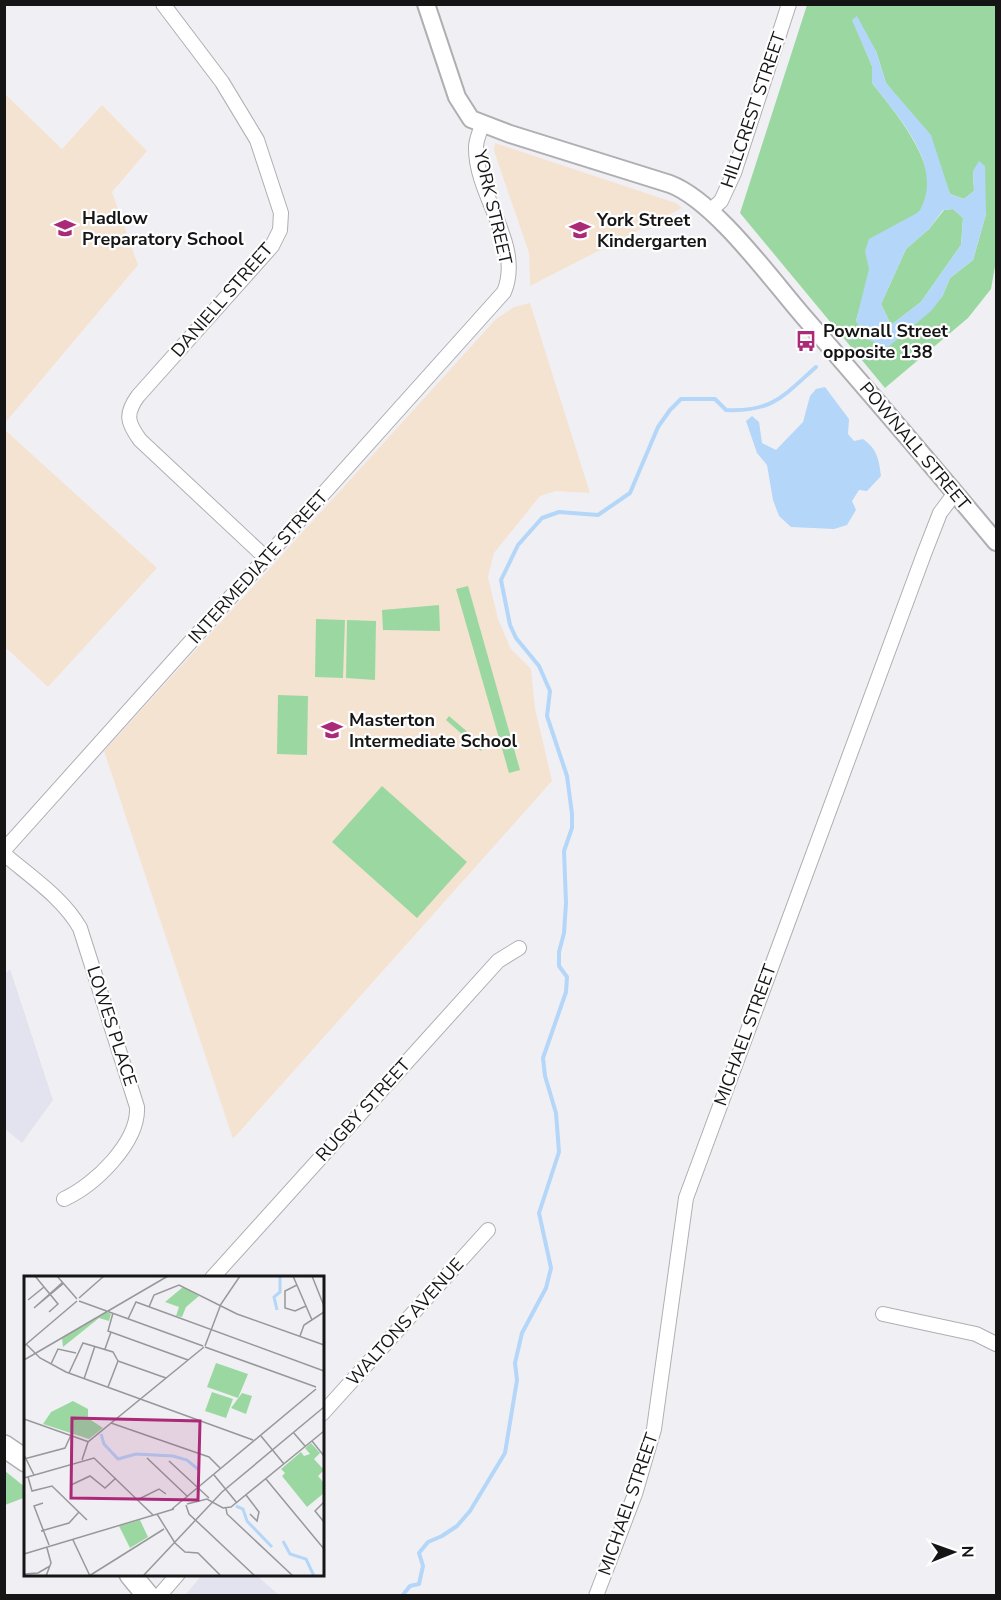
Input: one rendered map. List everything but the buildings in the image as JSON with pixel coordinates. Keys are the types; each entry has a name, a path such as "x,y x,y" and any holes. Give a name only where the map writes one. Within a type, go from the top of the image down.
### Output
{"highway":[{"path":"4,1446 24,1460"},
{"path":"4,1465 24,1471"},
{"path":"131,1576 148,1596"}],"street":[{"name":"DANIELL STREET","path":"163,4 222,82 258,140 281,213 280,230 272,246 138,396 129,409 130,427 140,440 266,558"},
{"name":"YORK STREET","path":"426,4 457,97 471,118 482,124 476,147 508,255 508,281"},
{"name":"HILLCREST STREET","path":"711,210 721,201 734,173 789,4"},
{"name":"POWNALL STREET","path":"482,124 680,188 711,210 996,542"},
{"name":"INTERMEDIATE STREET","path":"4,852 496,303 508,281"},
{"name":"MICHAEL STREET","path":"596,1596 634,1494 654,1429 686,1198 924,554 940,513 955,493"},
{"name":"LOWES PLACE","path":"4,852 72,914 80,928 137,1107 136,1127 131,1138 88,1185 64,1199"},
{"name":"RUGBY STREET","path":"214,1276 498,961 519,948"},
{"name":"WALTONS AVENUE","path":"324,1412 488,1230"},
{"path":"883,1314 976,1334 996,1344"},
{"path":"159,1596 177,1576"}],"shaded area":[{"name":"Hadlow Preparatory School","path":"5,94 62,149 102,105 147,151 112,192 138,265 5,423"},
{"name":"York Street Kindergarten","path":"495,143 676,203 682,208 530,286 529,253 494,151"},
{"name":"Masterton Intermediate School","path":"530,303 590,493 556,491 540,496 494,553 488,577 498,619 511,649 531,669 535,708 552,781 233,1139 104,751 496,319 514,307"},
{"path":"4,429 157,568 48,687 5,647"},
{"path":"10,969 53,1100 22,1143 5,1129 4,975"},
{"path":"201,1576 257,1576 279,1595 185,1595"}],"green space":[{"path":"807,5 996,5 996,261 991,289 968,318 885,388 740,213","holes":["853,21 876,51 886,83 907,109 941,169 950,194 964,199 974,191 973,171 986,214 973,260 950,278 942,297 871,341 856,321 878,249 892,228 919,212 927,197 928,180 924,162 905,126 872,83 872,66"]},
{"path":"953,209 963,218 961,245 921,302 891,325 881,304 906,249 929,229 944,210"},
{"path":"468,586 520,770 509,773 456,589"},
{"path":"439,605 440,631 383,630 382,610"},
{"path":"316,619 345,620 343,678 315,677"},
{"path":"347,620 376,621 375,680 346,678"},
{"path":"278,695 308,696 307,755 277,754"},
{"path":"449,716 484,746 481,751 446,720"},
{"path":"382,786 467,862 417,918 332,842"},
{"path":"5,1471 24,1486 24,1498 5,1505"}],"water":[{"path":"857,16 876,51 886,83 931,135 950,194 964,199 974,191 973,171 979,161 985,166 986,214 973,260 950,278 942,297 931,311 888,347 871,341 856,321 869,269 865,251 869,239 919,212 926,195 927,177 923,160 915,143 872,83 872,66 852,20","holes":["953,209 963,218 961,245 921,302 891,325 881,304 906,249 929,229 943,210"]},
{"path":"825,387 849,419 848,434 854,441 863,439 874,451 881,476 867,491 859,490 852,501 856,510 847,525 834,529 791,527 779,516 773,500 767,465 757,453 746,421 752,416 759,422 762,443 776,450 803,422 810,396 816,389"}],"waterway":[{"path":"852,338 862,329"},
{"path":"402,1596 410,1586 419,1584 423,1566 419,1553 428,1542 457,1526 470,1511 505,1453 517,1380 515,1363 522,1333 546,1288 551,1268 539,1213 559,1152 556,1113 545,1076 543,1058 566,992 567,977 559,966 559,952 564,933 566,903 564,851 572,828 572,814 567,776 547,716 550,691 539,666 516,638 510,625 501,580 518,545 542,518 559,512 598,515 630,493 658,427 681,399 715,399 726,410 755,408 766,405 785,394 816,367"}],"place":[{"name":"Hadlow Preparatory School","path":"65,228"},
{"name":"York Street Kindergarten","path":"580,230"},
{"name":"Pownall Street opposite 138","path":"806,341"},
{"name":"Masterton Intermediate School","path":"332,730"}]}
